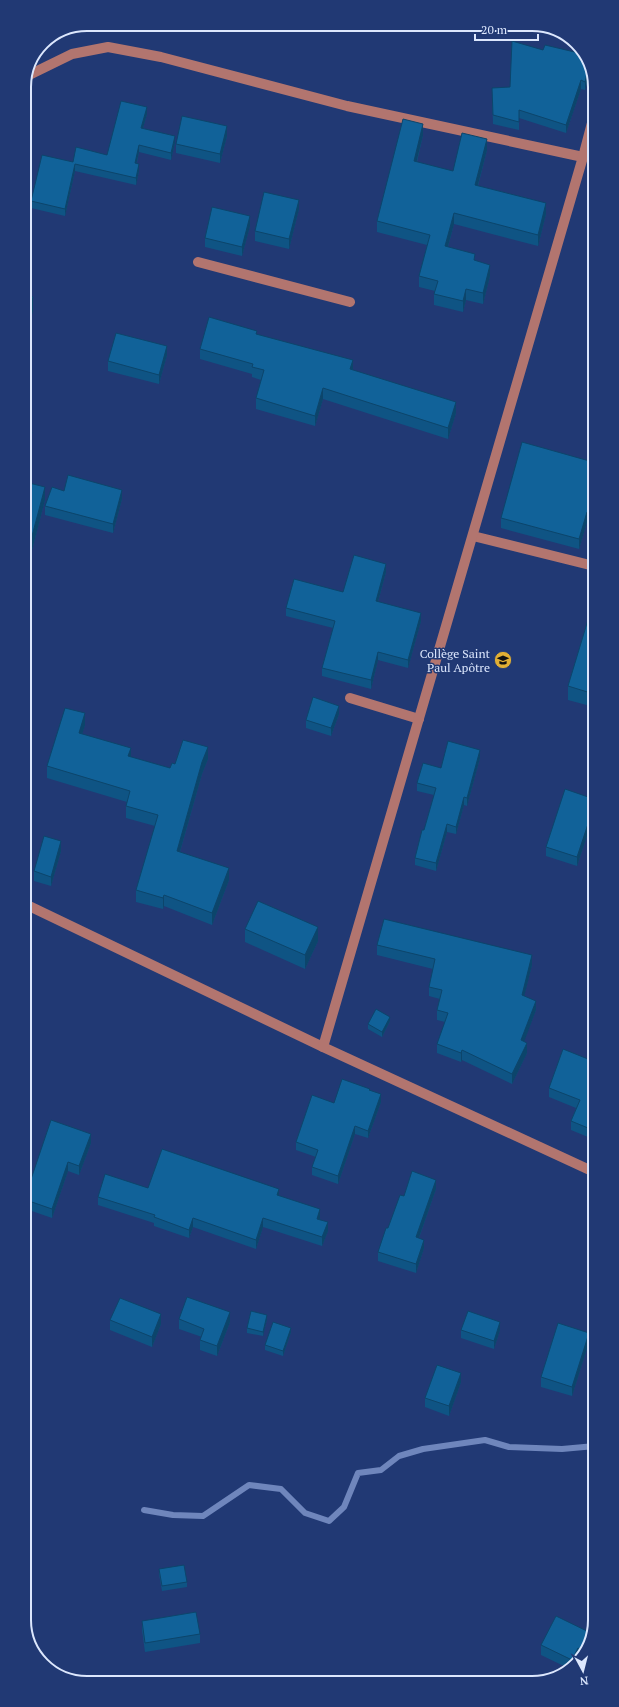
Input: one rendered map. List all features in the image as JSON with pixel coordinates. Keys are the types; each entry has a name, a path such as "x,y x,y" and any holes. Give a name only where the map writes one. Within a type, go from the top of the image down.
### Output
{"street":[{"path":"33,73 72,54 108,47 161,57 347,106 583,157"},
{"path":"323,1047 588,138"},
{"path":"198,262 350,302"},
{"path":"473,536 588,565"},
{"path":"350,698 419,719"},
{"path":"31,907 323,1047 588,1169"}],"building":[{"path":"512,41 543,50 545,45 576,52 584,65 587,75 585,82 581,80 566,125 519,110 519,122 493,115 492,88 510,87"},
{"path":"121,101 147,107 141,128 175,136 171,153 139,145 135,163 139,164 136,178 75,164 65,209 31,201 42,155 73,162 76,147 107,155"},
{"path":"182,116 227,126 220,154 176,144"},
{"path":"403,119 423,124 414,161 453,171 462,133 487,139 475,185 546,203 538,235 454,213 445,246 475,254 474,260 490,265 483,293 466,289 463,301 434,294 438,281 419,276 430,235 377,221"},
{"path":"264,192 299,200 289,239 255,231"},
{"path":"212,207 250,216 242,247 205,238"},
{"path":"209,317 257,331 256,334 353,360 350,369 456,402 448,428 323,388 315,416 256,398 264,370 252,367 253,364 200,349"},
{"path":"116,333 167,346 159,375 108,361"},
{"path":"522,442 588,461 588,512 579,539 501,518"},
{"path":"68,475 122,490 113,524 45,506 52,487 64,491"},
{"path":"31,484 45,487 31,536"},
{"path":"354,555 386,564 376,601 421,613 408,660 378,652 371,680 322,668 335,621 286,608 294,579 343,592"},
{"path":"588,620 588,692 568,686"},
{"path":"313,697 339,706 331,728 306,720"},
{"path":"65,708 85,713 79,733 131,748 128,756 170,768 172,763 175,764 183,740 208,747 202,762 177,851 229,868 212,913 164,895 163,898 136,890 158,815 126,806 130,791 47,766"},
{"path":"448,741 480,750 467,798 464,797 456,827 447,824 436,863 415,858 422,830 424,830 436,788 417,783 423,763 441,768"},
{"path":"565,789 588,797 588,824 577,857 546,847"},
{"path":"44,836 61,841 51,877 34,871"},
{"path":"258,901 318,927 305,955 245,929"},
{"path":"384,919 532,955 522,995 536,1001 521,1040 527,1043 512,1074 462,1050 461,1053 437,1044 448,1013 437,1010 442,990 429,987 435,959 377,945"},
{"path":"376,1009 390,1017 382,1032 368,1024"},
{"path":"563,1049 588,1059 588,1128 571,1121 580,1100 549,1088"},
{"path":"342,1079 381,1094 368,1131 355,1126 338,1176 312,1167 318,1150 296,1142 312,1095 334,1103"},
{"path":"51,1120 91,1134 79,1166 68,1162 52,1209 31,1202 31,1179"},
{"path":"162,1149 279,1189 277,1195 320,1209 317,1219 328,1222 322,1237 263,1218 256,1240 193,1218 189,1230 154,1217 155,1215 98,1197 105,1174 148,1188"},
{"path":"412,1171 436,1180 416,1237 424,1240 416,1264 378,1252 400,1195 404,1196"},
{"path":"187,1297 230,1312 217,1346 200,1340 204,1329 179,1319"},
{"path":"120,1298 161,1314 152,1337 110,1320"},
{"path":"251,1311 267,1315 263,1332 247,1328"},
{"path":"468,1311 500,1322 494,1341 461,1330"},
{"path":"273,1322 291,1328 283,1351 265,1345"},
{"path":"558,1323 588,1333 572,1387 541,1377"},
{"path":"437,1365 461,1373 449,1406 425,1398"},
{"path":"184,1565 187,1582 162,1586 159,1569"},
{"path":"196,1612 200,1634 145,1643 142,1621"},
{"path":"556,1616 587,1631 580,1649 578,1648 576,1651 563,1651 563,1656 541,1645"}],"waterway":[{"path":"144,1510 173,1515 203,1516 249,1485 281,1489 305,1513 329,1521 344,1507 358,1473 381,1470 399,1456 423,1449 485,1440 509,1447 562,1449 588,1447"}],"place":[{"name":"Collège Saint Paul Apôtre","path":"503,660"}]}
